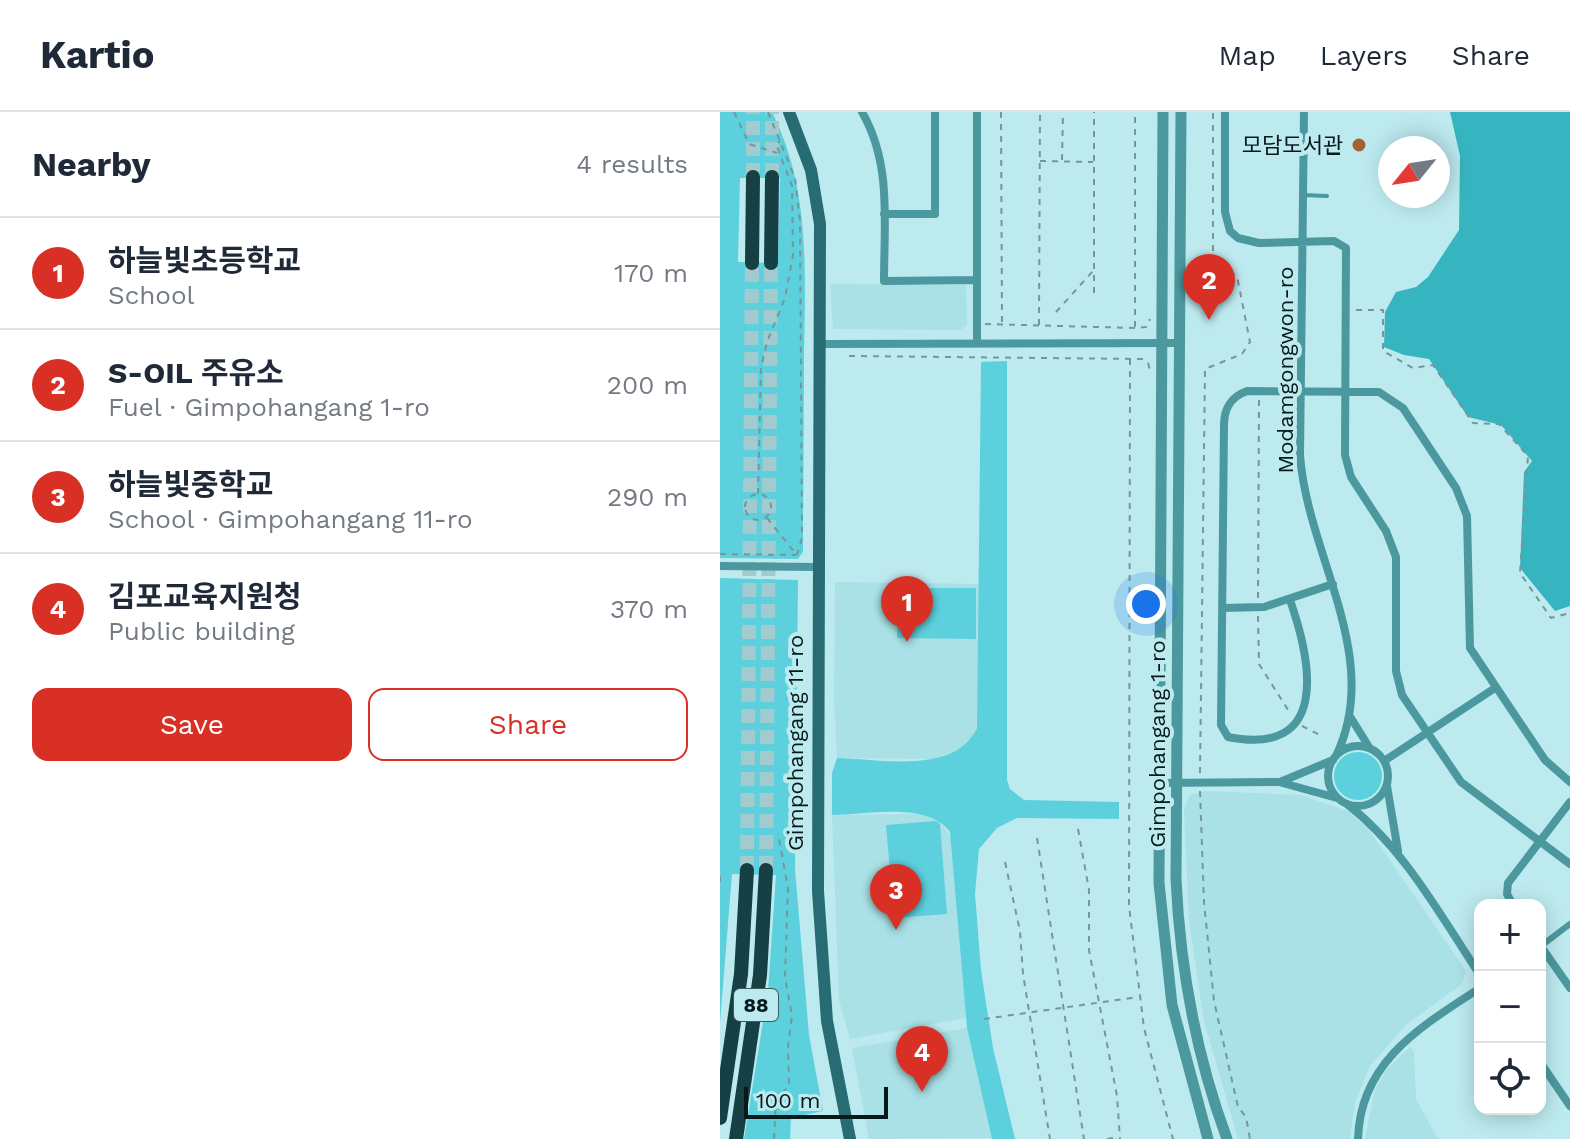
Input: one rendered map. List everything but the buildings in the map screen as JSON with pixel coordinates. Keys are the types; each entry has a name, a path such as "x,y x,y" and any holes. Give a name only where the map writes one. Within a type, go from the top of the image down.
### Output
{"highway":[{"path":"752,263 753,177"},
{"path":"771,263 772,177"},
{"name":"88","path":"720,1118 741,974 747,870"},
{"name":"88","path":"736,1139 760,975 766,870"}],"main road":[{"name":"Gimpohangang 11-ro","path":"789,112 803,143 818,205 820,947 834,1066 848,1139"}],"street":[{"path":"862,112 880,152 884,281 977,280"},
{"path":"884,214 935,214 935,112"},
{"path":"977,112 977,343"},
{"name":"Gimpohangang 1-ro","path":"1163,112 1159,883 1166,967 1179,1042 1208,1139"},
{"name":"Gimpohangang 1-ro","path":"1181,112 1176,879 1186,983 1201,1056 1227,1139"},
{"path":"1225,112 1225,212 1230,231 1247,242 1334,241 1346,248 1347,466 1386,531 1396,557 1399,684 1427,732 1469,790 1570,864"},
{"name":"Modamgongwon-ro","path":"1304,112 1300,391 1303,486 1348,638 1350,718"},
{"path":"819,344 1178,343"},
{"path":"1290,600 1306,660 1306,706 1297,723 1273,739 1236,738 1223,732 1224,415 1239,394 1259,391 1379,392 1394,400 1456,488 1468,529 1467,636 1476,660 1545,760 1570,782"},
{"path":"720,566 817,567"},
{"path":"1223,608 1257,608 1333,584"},
{"path":"1384,761 1495,688"},
{"path":"1350,718 1358,736 1384,761 1399,855"},
{"path":"1350,718 1328,783 1342,801 1372,824 1399,855 1477,971"},
{"path":"1279,782 1334,758 1352,746 1371,749"},
{"path":"1160,783 1279,782 1366,805 1375,801 1387,785"},
{"path":"1510,899 1508,883 1570,802"},
{"path":"1546,941 1570,924"},
{"path":"1546,954 1570,988"},
{"path":"1358,1139 1367,1091 1390,1053 1414,1032 1474,992"},
{"path":"1546,1071 1570,1106"}],"lane":[{"path":"1303,195 1327,196"}],"path":[{"path":"734,112 749,144 778,154"},
{"path":"768,112 795,178 801,242 802,538 797,555"},
{"path":"1001,112 1002,326"},
{"path":"1039,326 1040,112"},
{"path":"1062,161 1063,112"},
{"path":"1094,112 1094,293"},
{"path":"1135,112 1135,328"},
{"path":"1213,112 1213,258 1216,265 1237,276 1250,342 1242,354 1205,369 1199,783 1204,902 1214,1001 1238,1107 1246,1117 1250,1139"},
{"path":"765,147 781,140"},
{"path":"758,494 761,368 767,342 785,298 793,255 792,186 776,144"},
{"path":"1040,161 1094,162"},
{"path":"1056,312 1094,270"},
{"path":"1346,311 1383,310 1383,351 1413,368 1433,365 1473,423 1499,424 1528,456 1520,573 1551,618 1570,613"},
{"path":"982,319 988,326 1135,328 1146,327 1150,319"},
{"path":"849,356 1130,359 1146,361 1150,370"},
{"path":"1130,359 1129,871 1139,997 1153,1071 1173,1139"},
{"path":"1259,391 1259,664 1297,723 1322,736"},
{"path":"758,494 747,500 746,512 755,520 767,517"},
{"path":"758,494 771,502 767,517"},
{"path":"767,517 797,555"},
{"path":"720,554 797,555"},
{"path":"1078,829 1088,879 1089,945 1117,1096 1120,1138 1107,1139"},
{"path":"774,1139 776,1101 789,1085 788,1046 792,1016 785,977 788,888 778,833"},
{"path":"1037,838 1084,1139"},
{"path":"1005,862 1020,931 1029,1013 1050,1139"},
{"path":"720,876 720,887"},
{"path":"984,1019 1139,997"}],"shaded area":[{"path":"720,112 772,112 794,171 803,232 803,552 798,559 720,558","holes":["740,178 780,178 778,263 738,262"]},
{"path":"1450,112 1570,112 1570,606 1555,611 1520,568 1524,472 1532,461 1501,425 1468,417 1429,359 1404,355 1384,347 1385,312 1396,292 1416,287 1428,277 1459,230 1460,156"},
{"path":"830,284 966,285 967,325 960,330 833,329"},
{"path":"1007,361 1007,780 1010,789 1024,800 1119,802 1119,819 1017,818 997,828 979,849 975,894 981,970 993,1048 1015,1139 992,1139 967,1028 950,832 940,822 912,813 832,815 832,773 837,758 915,761 952,753 966,743 977,728 981,362"},
{"path":"720,578 798,580 795,869 809,1035 823,1111 791,1118 790,1139 744,1139 768,991 776,875 732,874 720,1023"},
{"path":"835,582 980,584 979,721 973,736 960,749 933,759 837,758"},
{"path":"897,588 976,588 976,639 897,638"},
{"path":"1358,752 1375,759 1382,776 1375,793 1358,800 1341,793 1334,776 1341,759"},
{"path":"1205,791 1300,795 1348,811 1369,830 1466,971 1462,984 1407,1024 1370,1066 1355,1102 1350,1139 1238,1139 1204,1021 1189,922 1184,809 1190,795"},
{"path":"922,814 940,822 952,837 966,1018 850,1039 839,1000 832,815"},
{"path":"936,821 940,824 947,914 894,918 886,825"},
{"path":"967,1028 992,1138 869,1139 852,1048"},
{"path":"1410,1047 1414,1052 1416,1099 1438,1139 1365,1139 1375,1089 1387,1069"}],"tunnel":[{"path":"753,112 753,177"},
{"path":"772,112 772,177"},
{"path":"747,870 752,263"},
{"path":"766,870 771,263"}],"place":[{"name":"모담도서관","path":"1359,145"},
{"name":"S-OIL 주유소","path":"1209,320"},
{"name":"하늘빛초등학교","path":"907,642"},
{"name":"하늘빛중학교","path":"896,930"},
{"name":"김포교육지원청","path":"922,1092"}]}
